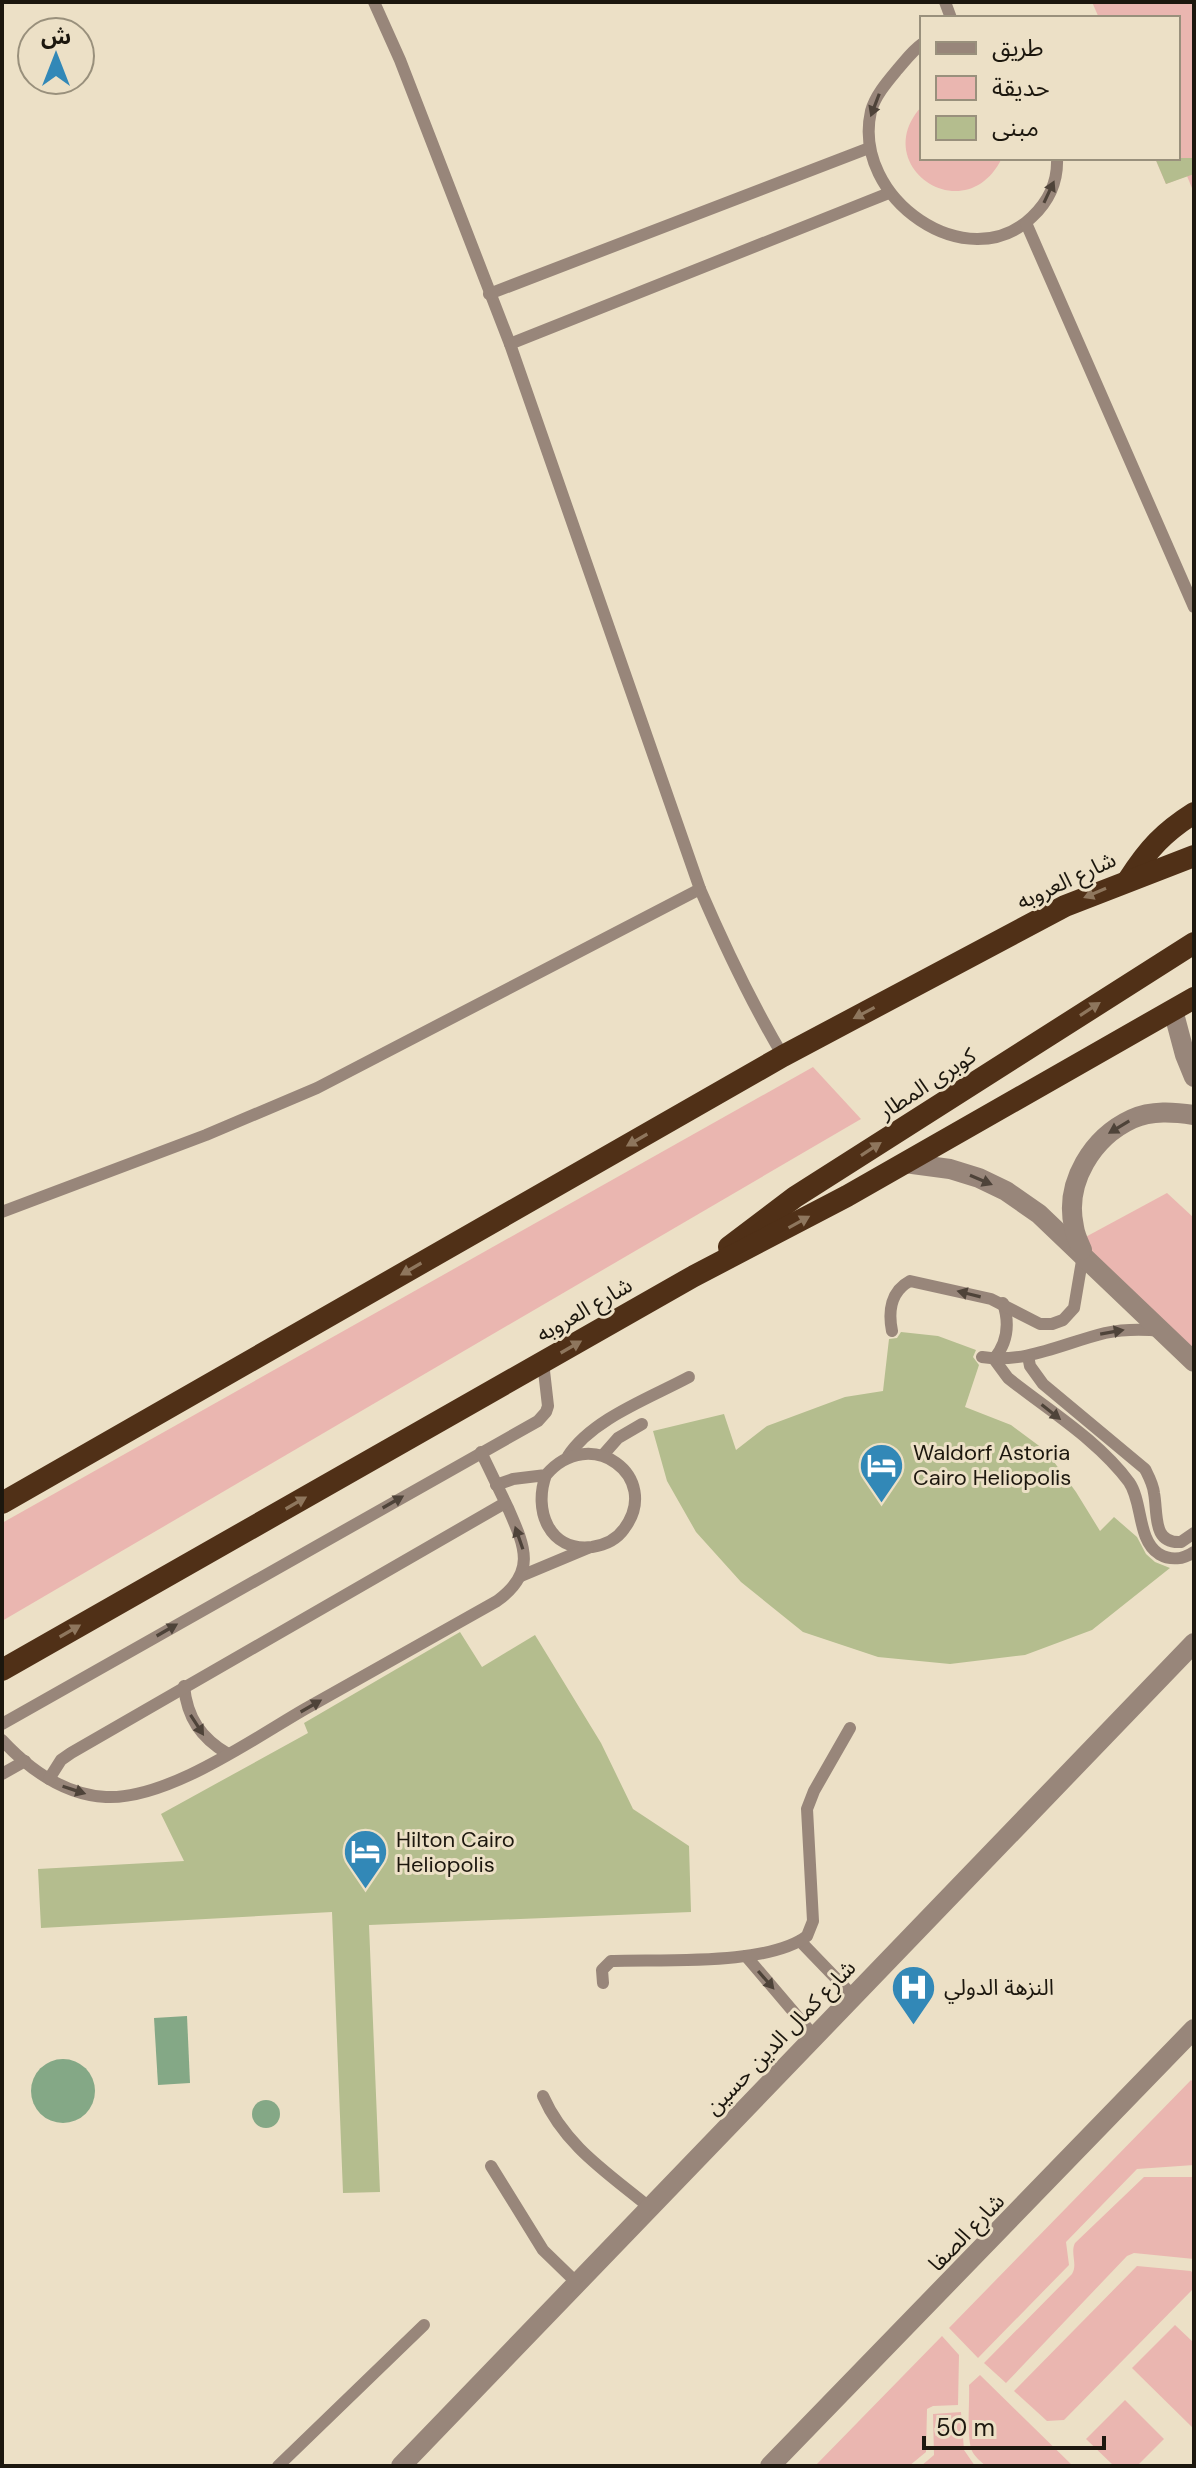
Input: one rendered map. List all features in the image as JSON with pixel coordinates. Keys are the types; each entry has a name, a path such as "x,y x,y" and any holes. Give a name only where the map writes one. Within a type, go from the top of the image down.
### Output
{"highway":[{"path":"1129,879 1147,851 1170,828 1194,813"},
{"name":"شارع العروبه","path":"2,1503 783,1056 1065,906 1194,856"},
{"name":"كوبرى المطار","path":"694,1276 795,1197 1194,943"},
{"name":"شارع العروبه","path":"2,1670 694,1276 905,1163 1194,998"}],"street":[{"path":"1173,1010 1181,1044 1194,1077"},
{"path":"1083,1255 1073,1224 1074,1191 1085,1160 1106,1135 1134,1118 1167,1112 1194,1115"},
{"path":"905,1163 950,1169 1006,1191 1039,1214 1194,1362"},
{"name":"شارع كمال الدين حسين","path":"401,2466 1194,1643"},
{"name":"شارع الصفا","path":"770,2466 1192,2034"}],"lane":[{"path":"374,2 400,60 510,344 700,889 726,950 783,1056"},
{"path":"920,46 879,93 872,109 869,148 876,172 902,207 933,228 969,238 989,238 1008,233 1026,223 1041,209 1058,173 1057,160"},
{"path":"489,294 869,148"},
{"path":"510,344 889,193"},
{"path":"1026,223 1194,607"},
{"path":"2,1212 206,1135 317,1088 700,889"},
{"path":"892,1331 893,1295 900,1286 910,1281 1003,1303 1040,1324 1063,1320 1070,1314 1077,1299 1083,1255"},
{"path":"988,1358 1000,1351 1007,1333 1003,1303"},
{"path":"988,1358 1028,1356 1108,1332 1162,1331"},
{"path":"1028,1356 1035,1375 1043,1384 1137,1461 1154,1489 1161,1536 1181,1542 1194,1533"},
{"path":"988,1358 1008,1378 1096,1447 1131,1485 1150,1545 1160,1554 1173,1559 1194,1552"},
{"path":"2,1724 538,1421 546,1412 549,1399 543,1362"},
{"path":"568,1456 578,1442 596,1427 689,1377"},
{"path":"1080,1435 1090,1423"},
{"path":"603,1455 618,1438 642,1424"},
{"path":"2,1740 49,1779 72,1791 106,1797 141,1794 173,1782 228,1754 497,1601 511,1590 521,1576 525,1558 522,1541 481,1452"},
{"path":"521,1576 590,1547 606,1544 620,1535 630,1521 635,1506 634,1490 628,1475 617,1462 603,1455 585,1452 568,1456 546,1475 540,1491 540,1508 546,1524 558,1537 573,1545 590,1547"},
{"path":"496,1485 513,1479 546,1475"},
{"path":"1131,1485 1150,1479"},
{"path":"49,1779 61,1760 71,1753 505,1503"},
{"path":"184,1686 191,1717 200,1732 228,1754"},
{"path":"603,1983 602,1970 611,1961 746,1956 775,1951 807,1936 813,1921 807,1809 850,1728"},
{"path":"2,1774 25,1761"},
{"path":"800,1941 853,1996"},
{"path":"746,1956 814,2036"},
{"path":"543,2096 554,2120 570,2141 649,2207"},
{"path":"491,2166 543,2250 576,2282"},
{"path":"278,2466 424,2325"}],"green space":[{"path":"1092,2 1194,2 1194,193 1187,176 1166,184 1156,160 1180,160 1180,16 1098,16"},
{"path":"920,109 920,160 1001,160 986,180 966,190 946,190 928,182 913,168 906,150 908,128"},
{"path":"813,1067 861,1119 2,1621 2,1523"},
{"path":"1167,1193 1194,1218 1194,1349 1080,1240"},
{"path":"1191,2080 1194,2083 1194,2165 1137,2169 1066,2242 1069,2265 978,2358 949,2328"},
{"path":"1144,2177 1194,2177 1194,2259 1134,2253 1127,2256 1006,2383 984,2363 1072,2274 1075,2243"},
{"path":"1137,2266 1191,2271 1194,2288 1064,2420 1047,2421 1014,2391"},
{"path":"1175,2325 1194,2343 1194,2429 1132,2368"},
{"path":"942,2336 959,2355 958,2405 927,2409 926,2452 909,2466 815,2466"},
{"path":"980,2375 1073,2466 986,2466 978,2459 972,2451 969,2437 969,2385"},
{"path":"1125,2400 1164,2439 1137,2466 1114,2466 1086,2439"},
{"path":"961,2412 964,2450 975,2466 921,2466 934,2455 933,2414"}],"shaded area":[{"path":"187,2016 190,2083 158,2085 154,2018"},
{"path":"57,2059 69,2059 86,2068 93,2079 93,2103 86,2114 69,2123 57,2123 45,2118 36,2109 31,2097 31,2085 36,2073 45,2064"},
{"path":"266,2100 276,2104 280,2114 276,2124 266,2128 256,2124 252,2114 256,2104"}],"building":[{"path":"1194,158 1194,174 1166,184 1156,160"},
{"name":"Waldorf Astoria Cairo Heliopolis","path":"901,1332 938,1336 976,1350 973,1357 979,1365 965,1407 1011,1425 1046,1451 1100,1531 1114,1517 1137,1537 1146,1554 1170,1568 1092,1630 1025,1655 950,1664 878,1657 803,1632 741,1582 696,1532 667,1481 653,1431 724,1414 736,1450 767,1426 845,1397 883,1391 889,1339 897,1338"},
{"name":"Hilton Cairo Heliopolis","path":"460,1632 482,1667 535,1635 601,1743 633,1809 689,1846 691,1912 369,1925 380,2192 343,2193 332,1912 41,1928 38,1869 184,1861 161,1814 308,1733 304,1723"}],"place":[{"name":"Waldorf Astoria Cairo Heliopolis","path":"882,1504"},
{"name":"Hilton Cairo Heliopolis","path":"365,1891"},
{"name":"النزهة الدولي","path":"913,2026"}]}
